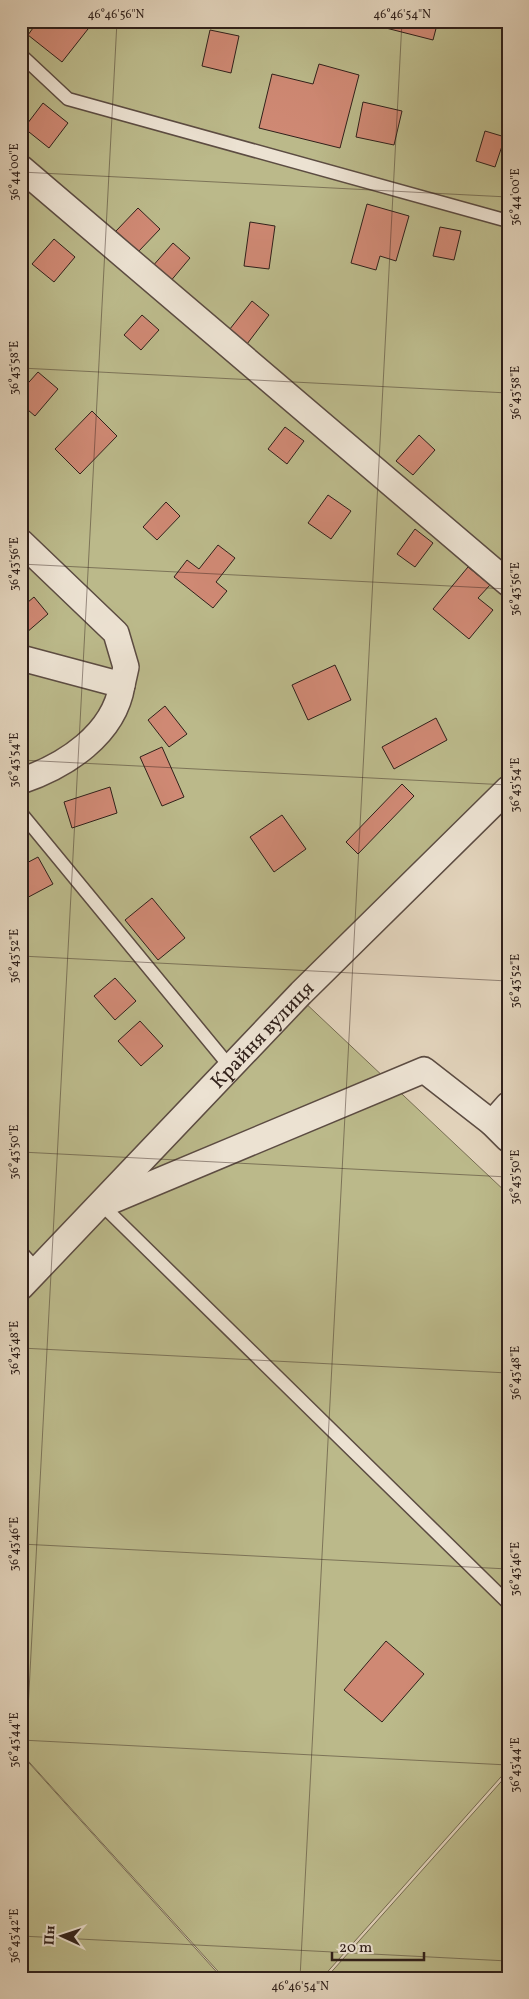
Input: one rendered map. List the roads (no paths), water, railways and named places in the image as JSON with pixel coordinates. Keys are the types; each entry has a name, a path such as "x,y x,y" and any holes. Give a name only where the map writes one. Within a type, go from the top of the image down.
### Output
{"street":[{"path":"21,168 508,583"},
{"path":"21,542 116,633 126,667 120,700 101,730 80,751 49,771 21,781"},
{"path":"21,658 122,685"},
{"name":"Крайня вулиця","path":"29,1279 102,1205 301,993 508,789"},
{"path":"102,1205 424,1070 502,1122"}],"lane":[{"path":"21,55 68,99 508,221"},
{"path":"21,813 230,1068"},
{"path":"102,1205 508,1603"},
{"path":"21,1252 29,1279"}]}
